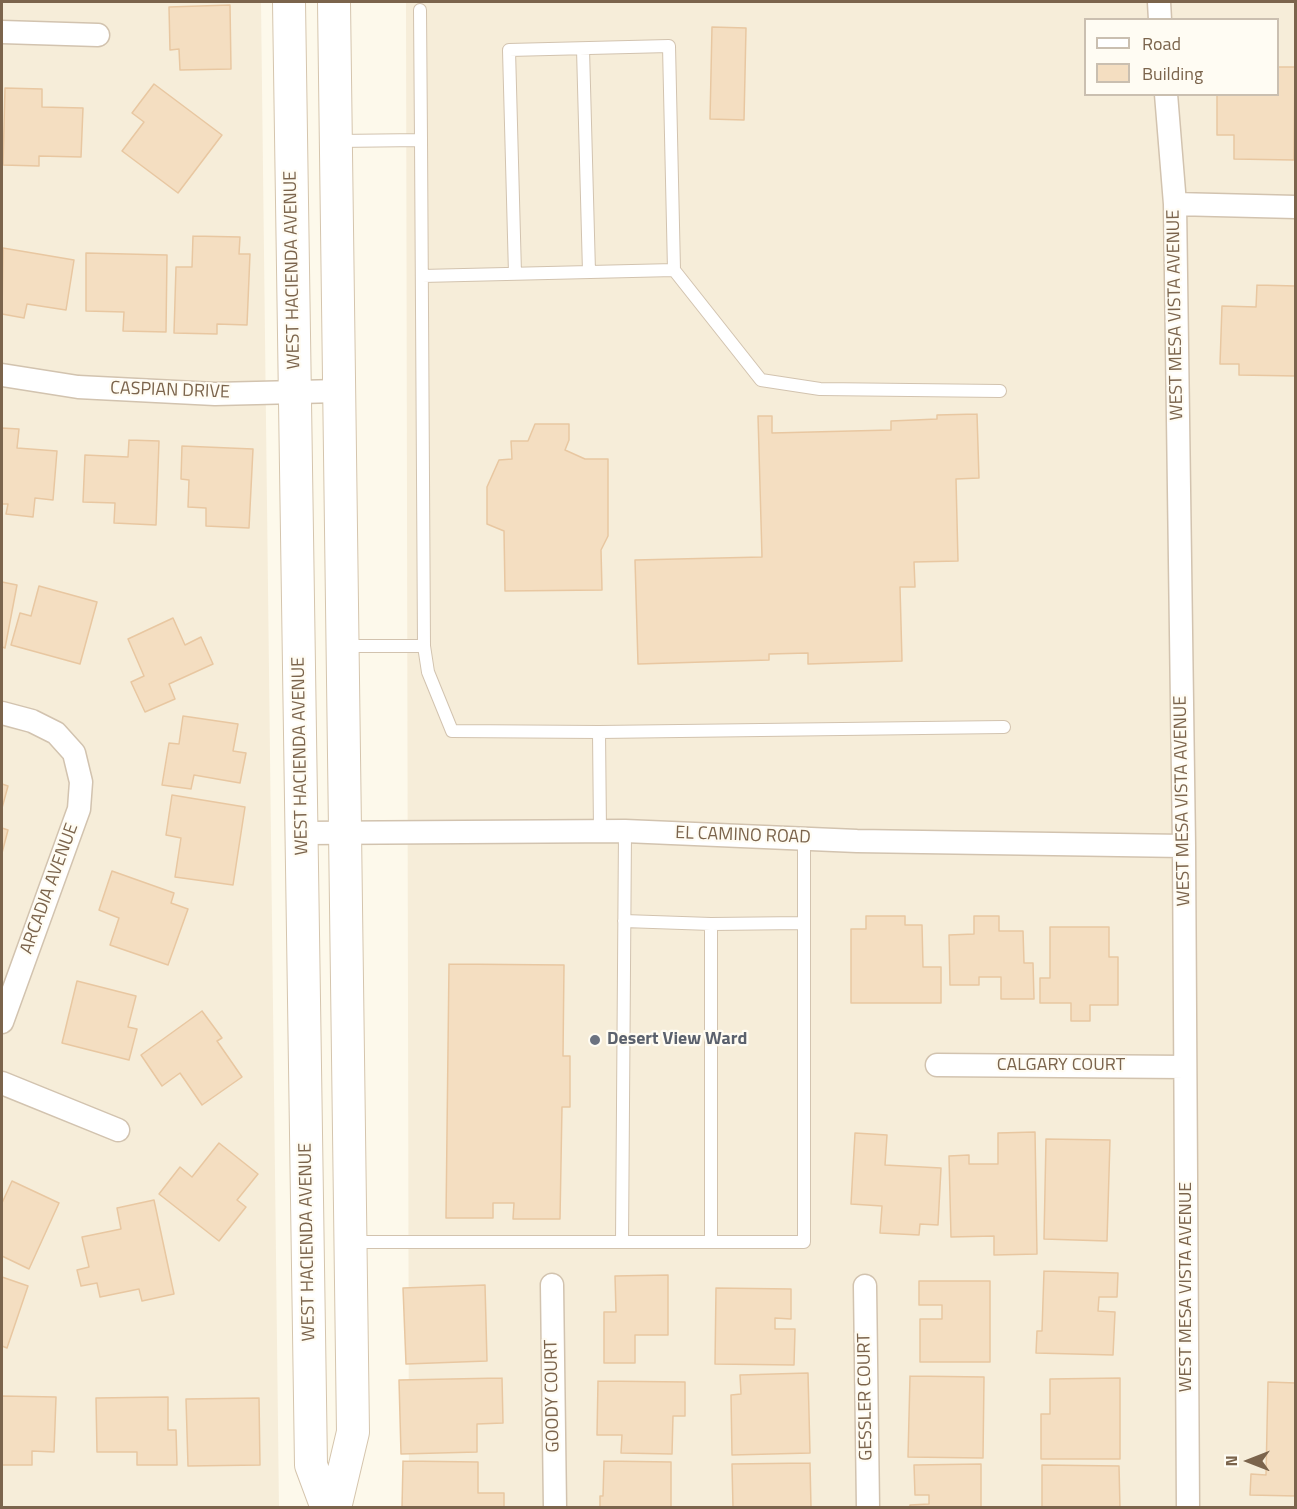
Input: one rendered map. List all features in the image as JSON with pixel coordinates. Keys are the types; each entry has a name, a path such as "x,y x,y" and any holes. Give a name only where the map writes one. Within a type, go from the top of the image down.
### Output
{"main road":[{"name":"WEST HACIENDA AVENUE","path":"289,2 311,1465 327,1508"},
{"path":"334,2 353,1432 335,1508"},
{"path":"291,141 336,141"},
{"path":"308,1242 350,1242"}],"street":[{"path":"1159,2 1160,18"},
{"path":"2,32 98,35"},
{"name":"WEST MESA VISTA AVENUE","path":"1166,96 1175,204 1184,846 1188,1508"},
{"path":"1175,204 1296,207"},
{"name":"CASPIAN DRIVE","path":"2,375 78,387 147,391 215,394 339,391"},
{"name":"ARCADIA AVENUE","path":"2,713 32,721 56,733 74,753 81,782 79,809 2,1022"},
{"name":"EL CAMINO ROAD","path":"302,833 625,831 804,839 1184,846"},
{"name":"CALGARY COURT","path":"937,1065 1185,1066"},
{"path":"2,1083 118,1130"},
{"name":"GOODY COURT","path":"552,1285 555,1508"},
{"name":"GESSLER COURT","path":"865,1286 868,1508"}],"lane":[{"path":"420,10 424,646 428,672 452,731 599,732 1004,727"},
{"path":"515,274 509,50 669,46 674,270 761,380 820,389 1000,391"},
{"path":"583,49 589,272"},
{"path":"336,141 422,140"},
{"path":"422,276 674,270"},
{"path":"342,646 424,646"},
{"path":"599,732 600,831"},
{"path":"622,1242 625,831"},
{"path":"350,1242 804,1242 804,839"},
{"path":"624,921 711,924 804,923"},
{"path":"711,924 711,1242"}],"shaded area":[{"path":"2,2 261,2 279,1507 2,1508"},
{"path":"406,2 1295,2 1295,1507 409,1507"}],"building":[{"path":"230,5 231,69 180,70 179,49 170,50 169,7"},
{"path":"712,27 746,28 744,120 710,119"},
{"path":"1279,67 1295,67 1294,160 1234,159 1234,135 1217,135 1217,96 1279,96"},
{"path":"154,84 222,135 178,193 122,151 144,122 132,113"},
{"path":"5,88 42,89 42,107 83,108 81,157 39,156 39,166 3,165"},
{"path":"193,236 240,237 239,254 250,254 247,325 217,324 217,334 174,333 176,267 192,267"},
{"path":"3,248 74,260 66,310 27,304 24,318 2,314"},
{"path":"86,253 167,255 166,332 123,331 124,312 86,311"},
{"path":"1257,285 1296,286 1296,376 1239,375 1239,364 1220,364 1222,306 1256,307"},
{"path":"977,414 979,478 956,479 958,561 914,562 915,587 900,587 902,661 808,664 808,653 769,654 769,660 638,664 635,560 762,557 758,416 772,416 772,433 891,430 891,421 937,419 937,415"},
{"path":"535,424 569,424 569,440 565,450 585,459 608,459 608,536 601,550 602,590 505,591 504,531 487,524 487,487 499,460 512,459 511,441 528,441"},
{"path":"2,428 19,429 17,448 57,451 53,500 35,498 33,517 6,514 8,504 2,504"},
{"path":"129,440 159,441 156,525 114,523 115,503 83,502 85,455 128,457"},
{"path":"182,446 253,449 249,528 206,526 206,508 188,507 189,480 181,479"},
{"path":"2,582 17,585 5,648 2,647"},
{"path":"39,586 97,602 80,664 11,645 20,613 31,616"},
{"path":"173,618 185,645 201,637 213,664 169,684 175,699 145,712 131,682 144,676 128,639"},
{"path":"183,716 238,724 233,751 246,753 240,783 194,775 191,789 162,785 169,743 179,744"},
{"path":"2,784 8,786 2,808"},
{"path":"172,795 245,807 233,885 175,877 181,838 166,835"},
{"path":"2,828 8,830 2,853"},
{"path":"112,871 174,893 171,903 188,909 168,965 110,945 119,918 99,910"},
{"path":"866,916 905,916 905,925 922,925 923,967 941,967 941,1003 851,1003 851,929 866,929"},
{"path":"974,916 999,916 999,931 1023,931 1024,963 1033,963 1034,999 1001,999 1001,977 979,977 979,985 950,985 949,935 974,934"},
{"path":"1050,927 1109,927 1109,957 1118,957 1118,1005 1090,1005 1090,1021 1071,1021 1071,1003 1040,1003 1040,978 1050,978"},
{"path":"449,964 564,965 563,1056 570,1056 570,1107 562,1107 560,1219 513,1219 514,1203 493,1203 493,1218 446,1218"},
{"path":"77,981 136,996 128,1027 137,1029 129,1060 62,1043"},
{"path":"202,1011 222,1038 217,1041 242,1077 202,1105 180,1073 162,1086 141,1055"},
{"path":"1035,1132 1037,1254 994,1255 994,1236 951,1237 949,1156 969,1155 969,1164 998,1164 998,1133"},
{"path":"855,1133 887,1135 885,1165 941,1168 938,1225 920,1224 919,1235 880,1233 882,1206 851,1204"},
{"path":"1046,1139 1110,1140 1107,1241 1044,1239"},
{"path":"219,1143 258,1174 237,1200 246,1207 219,1241 159,1194 180,1167 192,1177"},
{"path":"12,1181 59,1203 29,1269 2,1256 2,1203"},
{"path":"154,1200 174,1294 142,1301 139,1289 100,1297 97,1283 81,1286 77,1270 89,1267 82,1237 121,1229 117,1208"},
{"path":"1044,1271 1118,1273 1117,1297 1099,1297 1098,1311 1115,1312 1113,1355 1036,1353 1037,1331 1042,1331"},
{"path":"668,1275 668,1335 635,1335 635,1363 604,1363 604,1312 616,1312 615,1276"},
{"path":"2,1277 28,1286 7,1348 2,1346"},
{"path":"919,1281 990,1281 990,1362 920,1362 920,1319 942,1319 942,1305 919,1305"},
{"path":"485,1285 487,1361 406,1364 403,1288"},
{"path":"716,1288 791,1289 791,1319 775,1318 775,1329 795,1329 794,1365 715,1364"},
{"path":"808,1373 810,1453 732,1455 731,1395 741,1394 740,1375"},
{"path":"910,1376 984,1377 983,1458 908,1457"},
{"path":"502,1378 503,1423 477,1424 477,1452 401,1454 399,1380"},
{"path":"1120,1378 1120,1459 1041,1459 1041,1414 1050,1414 1050,1379"},
{"path":"598,1381 685,1382 685,1416 673,1416 672,1454 621,1453 622,1435 597,1435"},
{"path":"1268,1382 1296,1383 1296,1496 1250,1495 1251,1474 1266,1475"},
{"path":"2,1396 56,1397 54,1452 32,1451 32,1465 2,1465"},
{"path":"168,1397 168,1430 176,1430 177,1465 137,1465 137,1452 97,1452 96,1398"},
{"path":"259,1398 260,1465 188,1466 186,1399"},
{"path":"403,1461 478,1462 478,1493 504,1493 504,1508 402,1508"},
{"path":"604,1461 671,1462 671,1508 600,1508 600,1496 603,1496"},
{"path":"810,1463 811,1508 733,1508 732,1464"},
{"path":"981,1464 981,1508 910,1508 910,1505 929,1504 929,1495 915,1495 914,1465"},
{"path":"1042,1465 1119,1466 1120,1508 1042,1508"}],"place":[{"name":"Desert View Ward","path":"595,1040"}]}
